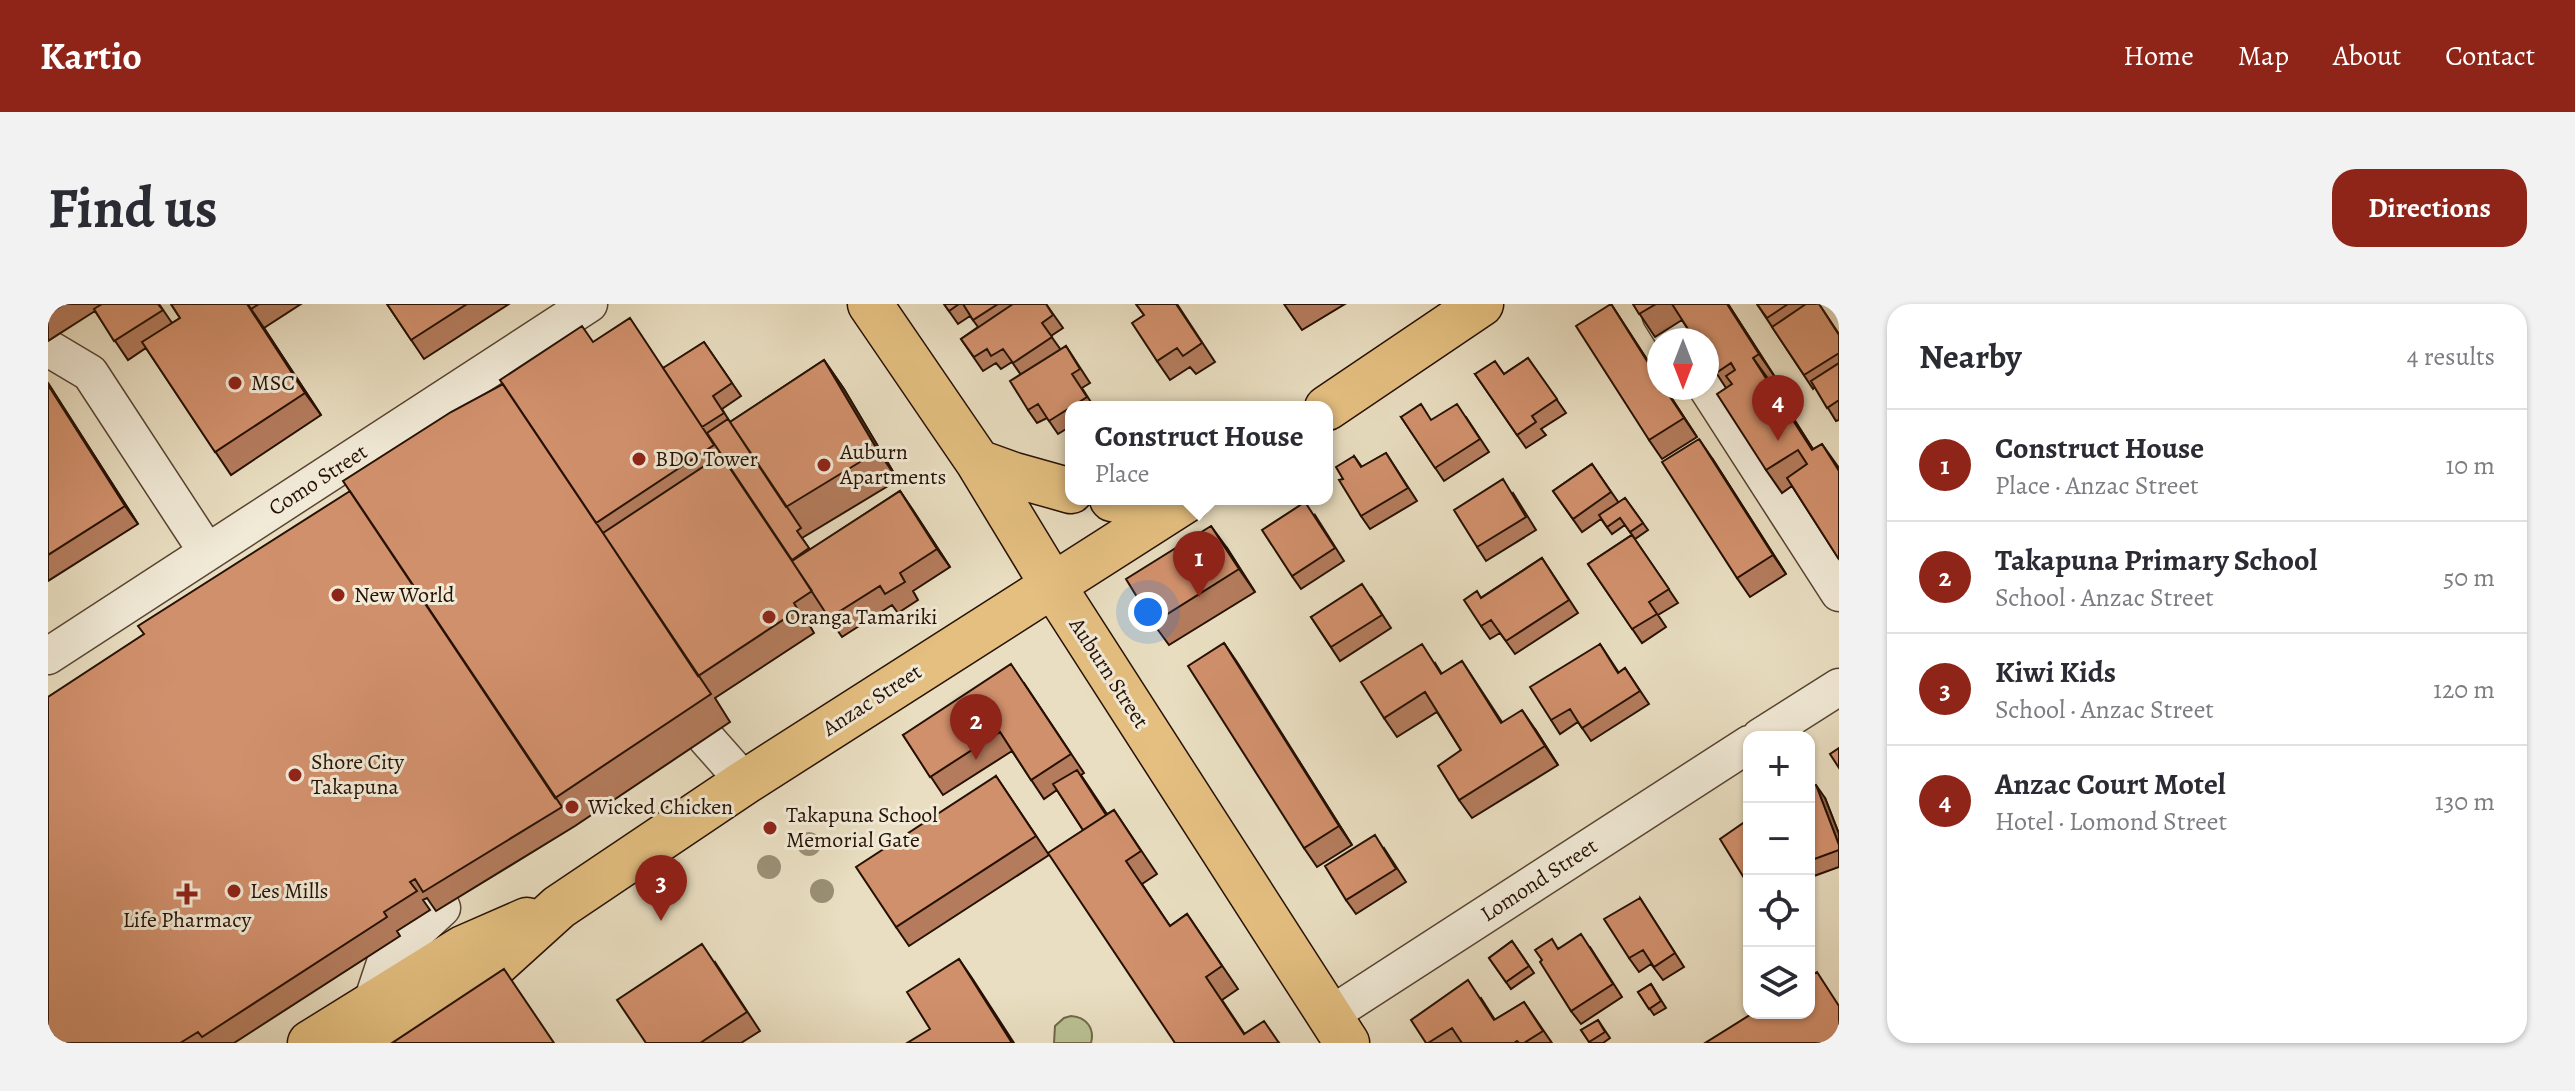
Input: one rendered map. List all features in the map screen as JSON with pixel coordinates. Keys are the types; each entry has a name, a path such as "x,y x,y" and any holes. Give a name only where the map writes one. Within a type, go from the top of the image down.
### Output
{"main road":[{"name":"Auburn Street","path":"870,304 978,462 1052,584 1338,1029"},
{"path":"1333,404 1481,304"},
{"path":"978,462 1065,489"},
{"name":"Anzac Street","path":"310,1043 371,1024 485,974 559,907 745,782 1179,505"}],"street":[{"name":"Como Street","path":"48,656 589,304"},
{"path":"1657,304 1668,328"},
{"path":"48,348 90,373 207,552"},
{"path":"444,399 464,430"},
{"path":"1715,400 1839,593"},
{"path":"1769,731 1839,687"},
{"path":"706,738 745,782"},
{"name":"Lomond Street","path":"1338,1029 1743,748"},
{"path":"371,1024 386,960 442,908"}],"green space":[{"path":"1071,1016 1088,1024 1092,1033 1091,1043 1054,1043 1055,1026"}],"building":[{"path":"48,304 64,304 48,314"},
{"path":"102,304 158,304 163,310 114,341 94,309"},
{"name":"MSC","path":"171,304 247,304 305,393 215,452 142,342 180,318"},
{"path":"387,304 467,304 411,340"},
{"path":"944,304 959,304 949,311"},
{"path":"963,304 998,304 973,320"},
{"path":"1013,304 1046,304 1053,315 1042,323 1052,337 1013,363 1003,349 991,356 987,349 974,357 961,339"},
{"path":"1136,304 1176,304 1202,343 1183,356 1177,348 1157,361 1132,323 1144,315"},
{"path":"1611,304 1647,361 1647,400 1672,400 1684,418 1649,440 1576,326"},
{"path":"1633,304 1656,304 1639,314"},
{"path":"1672,304 1727,304 1759,354 1753,358 1812,450 1822,444 1839,471 1838,558 1787,478 1807,464 1798,450 1766,470 1719,397 1719,393 1732,384 1726,376 1735,370 1731,363 1719,371 1719,328 1687,328"},
{"path":"1757,304 1788,304 1767,318"},
{"path":"1806,304 1819,304 1839,335 1839,353 1804,375 1772,327"},
{"name":"BDO Tower","path":"630,318 714,445 596,523 500,380 582,326 593,342"},
{"path":"704,342 732,383 713,396 724,413 702,427 663,368"},
{"path":"1066,346 1080,369 1072,374 1087,397 1081,401 1065,401 1065,411 1049,421 1038,404 1028,410 1010,381"},
{"path":"1528,358 1557,399 1532,416 1536,422 1517,435 1475,374 1495,361 1504,374"},
{"name":"Auburn Apartments","path":"824,360 878,451 786,507 730,422"},
{"path":"1839,363 1839,400 1827,408 1811,381"},
{"path":"503,384 711,694 555,798 343,481 451,412"},
{"path":"48,385 125,506 48,555"},
{"path":"1421,404 1431,420 1457,404 1480,439 1435,468 1401,417"},
{"path":"728,419 801,528 797,531 809,548 792,560 707,433"},
{"path":"1699,439 1773,555 1737,578 1662,462"},
{"path":"1386,453 1408,488 1361,516 1339,480 1343,479 1336,467 1354,456 1361,467"},
{"path":"721,455 812,591 794,603 798,610 698,676 603,533"},
{"path":"1592,464 1611,492 1573,519 1553,491"},
{"path":"1503,479 1526,517 1477,547 1454,510"},
{"name":"Shore City Takapuna","path":"350,491 562,807 423,892 415,879 410,882 417,891 384,912 387,917 202,1037 198,1032 180,1043 48,1043 48,697 144,634 138,626"},
{"path":"900,491 937,549 900,573 905,582 885,594 880,586 829,618 792,561"},
{"path":"1625,498 1643,523 1630,532 1620,518 1607,527 1599,515"},
{"path":"1300,505 1307,505 1335,548 1292,576 1262,530"},
{"path":"1211,526 1239,569 1153,623 1126,579"},
{"path":"1632,535 1669,589 1649,602 1657,614 1632,629 1588,564"},
{"path":"1542,558 1569,600 1506,641 1491,620 1481,626 1464,600 1477,591 1481,598"},
{"path":"1362,584 1382,615 1331,647 1311,617"},
{"path":"1224,643 1339,826 1304,848 1188,666"},
{"path":"1422,644 1441,674 1462,661 1501,723 1522,710 1545,746 1459,800 1438,766 1461,750 1425,692 1384,718 1361,682"},
{"path":"1600,644 1618,673 1625,668 1640,691 1582,728 1570,709 1551,720 1530,687"},
{"path":"1011,664 1071,754 1031,780 1000,732 930,777 903,735"},
{"path":"1839,748 1839,768 1830,754"},
{"path":"1077,770 1106,815 1083,830 1053,784"},
{"path":"996,776 1036,836 896,927 856,867"},
{"path":"1815,785 1839,850 1815,859 1815,803"},
{"path":"1114,810 1141,851 1126,861 1170,926 1187,914 1222,966 1206,977 1244,1034 1264,1021 1279,1043 1175,1043 1048,853"},
{"path":"1743,823 1743,876 1720,839"},
{"path":"1375,835 1396,869 1346,900 1325,866"},
{"path":"1640,898 1675,953 1654,967 1643,950 1629,958 1604,919"},
{"path":"1581,934 1613,984 1571,1011 1535,950 1552,939 1558,949"},
{"path":"1512,941 1529,966 1506,982 1489,958"},
{"path":"702,944 747,1012 700,1043 646,1043 617,1000"},
{"path":"959,959 1012,1043 907,1043 930,1029 907,992"},
{"path":"504,969 554,1043 392,1043"},
{"path":"1815,973 1839,1006 1839,1043 1705,1043 1743,1019 1815,1019"},
{"path":"1468,980 1494,1020 1524,1002 1543,1031 1524,1043 1462,1043 1452,1028 1426,1043 1411,1020"},
{"path":"1651,984 1661,1001 1649,1009 1638,992"},
{"path":"1598,1020 1605,1032 1589,1042 1581,1030"}],"place":[{"name":"MSC","path":"235,383"},
{"name":"Anzac Court Motel","path":"1778,441"},
{"name":"BDO Tower","path":"639,459"},
{"name":"Auburn Apartments","path":"824,465"},
{"name":"New World","path":"338,595"},
{"name":"Construct House","path":"1199,597"},
{"name":"Oranga Tamariki","path":"769,617"},
{"name":"Takapuna Primary School","path":"976,760"},
{"name":"Shore City Takapuna","path":"295,775"},
{"name":"Wicked Chicken","path":"572,807"},
{"name":"Takapuna School Memorial Gate","path":"770,828"},
{"name":"Les Mills","path":"234,891"},
{"name":"Life Pharmacy","path":"187,894"},
{"name":"Kiwi Kids","path":"661,921"}]}
